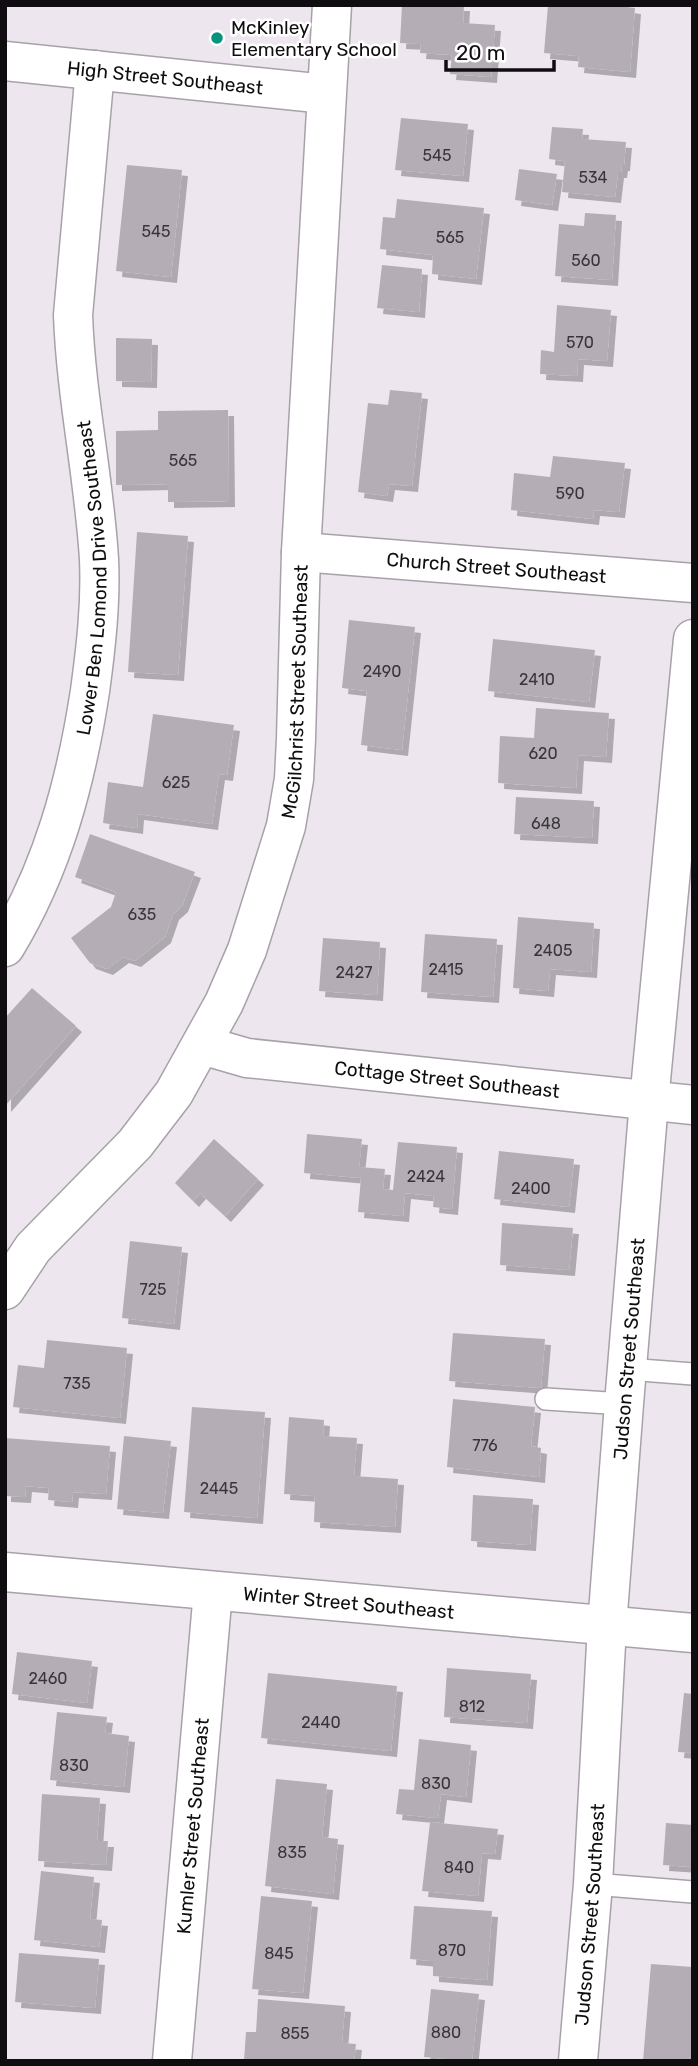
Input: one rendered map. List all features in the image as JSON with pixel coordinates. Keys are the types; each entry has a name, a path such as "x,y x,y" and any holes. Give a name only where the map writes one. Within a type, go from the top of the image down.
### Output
{"street":[{"name":"McGilchrist Street Southeast","path":"5,1290 33,1248 135,1144 174,1093 224,1003 247,950 286,826 294,779 301,552 332,5"},
{"name":"High Street Southeast","path":"5,61 326,94"},
{"name":"Lower Ben Lomond Drive Southeast","path":"5,947 37,887 66,807 85,725 99,618 99,561 74,350 73,315 95,70"},
{"name":"Church Street Southeast","path":"301,552 693,583"},
{"name":"Judson Street Southeast","path":"578,2061 593,1884 607,1626 649,1101 693,639"},
{"name":"Cottage Street Southeast","path":"202,1045 247,1058 693,1105"},
{"name":"Winter Street Southeast","path":"5,1573 693,1633"},
{"name":"Kumler Street Southeast","path":"172,2061 213,1591"}],"lane":[{"path":"546,1399 693,1374"},
{"path":"593,1884 693,1892"}],"building":[{"path":"402,5 464,5 463,23 495,25 491,77 450,74 452,55 420,53 421,44 400,43"},
{"path":"548,5 610,5 635,8 630,72 578,67 579,56 544,53"},
{"path":"401,118 468,124 463,176 395,170"},
{"path":"552,127 583,129 582,139 626,142 624,165 621,172 618,172 615,197 562,192 565,161 549,159"},
{"path":"127,165 182,170 171,277 116,271"},
{"path":"519,169 557,174 552,205 515,200"},
{"path":"397,199 484,208 476,279 432,274 433,255 380,249 383,217 395,218"},
{"path":"585,213 616,215 612,280 555,276 559,224 584,226"},
{"path":"382,265 422,269 419,312 377,308"},
{"path":"557,305 611,310 607,361 578,359 577,376 540,374 541,350 554,352"},
{"path":"116,338 152,339 151,382 116,381"},
{"path":"390,390 422,393 412,486 389,484 387,496 358,492 368,403 388,405"},
{"path":"228,410 229,501 168,502 168,484 116,485 116,431 158,430 158,411"},
{"path":"553,456 625,463 619,512 594,510 593,519 511,510 514,473 550,477"},
{"path":"137,532 188,536 178,675 128,672"},
{"path":"349,620 415,627 402,750 361,745 367,691 342,688"},
{"path":"493,639 595,650 589,702 488,691"},
{"path":"536,708 609,713 606,757 578,755 576,788 498,783 500,736 534,738"},
{"path":"153,714 234,725 227,775 219,774 212,824 138,814 137,828 103,823 108,782 143,787"},
{"path":"516,797 594,801 592,838 514,834"},
{"path":"90,834 195,872 182,906 173,914 165,937 135,961 123,957 107,969 90,963 71,938 111,907 116,892 75,877"},
{"path":"518,917 594,923 591,972 550,969 548,991 513,988"},
{"path":"425,934 497,939 493,997 421,992"},
{"path":"323,938 380,942 377,995 319,991"},
{"path":"32,988 76,1026 5,1106 5,1018"},
{"path":"307,1134 362,1139 359,1167 385,1169 383,1189 393,1190 398,1142 457,1147 452,1209 433,1207 434,1196 405,1193 403,1216 358,1212 361,1178 304,1173"},
{"path":"214,1139 258,1179 225,1216 200,1193 193,1201 175,1183"},
{"path":"499,1151 574,1159 569,1207 494,1199"},
{"path":"502,1223 573,1228 569,1270 500,1265"},
{"path":"130,1241 182,1247 174,1324 122,1318"},
{"path":"453,1333 545,1339 541,1388 449,1381"},
{"path":"47,1340 127,1348 120,1418 13,1407 18,1365 44,1368"},
{"path":"453,1399 535,1407 531,1446 541,1448 539,1477 447,1467"},
{"path":"192,1407 265,1412 257,1518 184,1512"},
{"path":"289,1417 324,1420 323,1436 357,1438 354,1476 398,1479 395,1527 314,1522 315,1496 284,1494"},
{"path":"124,1436 171,1441 163,1513 117,1509"},
{"path":"5,1438 110,1446 106,1494 73,1492 72,1502 48,1500 49,1488 26,1486 25,1497 5,1496"},
{"path":"473,1495 533,1499 530,1545 471,1541"},
{"path":"17,1652 92,1661 87,1703 12,1694"},
{"path":"447,1668 531,1674 527,1723 444,1717"},
{"path":"268,1673 397,1686 391,1751 261,1738"},
{"path":"684,1693 693,1694 693,1753 678,1752"},
{"path":"57,1712 107,1717 105,1733 129,1736 124,1787 50,1780"},
{"path":"419,1739 471,1745 466,1797 441,1794 438,1818 396,1814 399,1789 414,1790"},
{"path":"276,1779 327,1784 322,1837 338,1839 333,1894 265,1886"},
{"path":"42,1794 100,1798 97,1841 108,1841 106,1865 38,1861"},
{"path":"430,1822 498,1829 495,1854 482,1853 478,1896 422,1891"},
{"path":"666,1823 693,1825 693,1867 663,1865"},
{"path":"41,1871 94,1877 90,1919 102,1920 99,1947 34,1940"},
{"path":"261,1896 312,1901 303,1993 252,1989"},
{"path":"414,1906 492,1911 487,1980 433,1976 433,1961 410,1959"},
{"path":"19,1953 99,1959 95,2008 15,2002"},
{"path":"651,1964 693,1967 692,2061 643,2061"},
{"path":"431,1989 479,1994 472,2061 424,2057"},
{"path":"258,1999 345,2006 342,2043 356,2044 354,2061 244,2061 246,2032 256,2032"}],"place":[{"name":"McKinley Elementary School","path":"217,38"}]}
